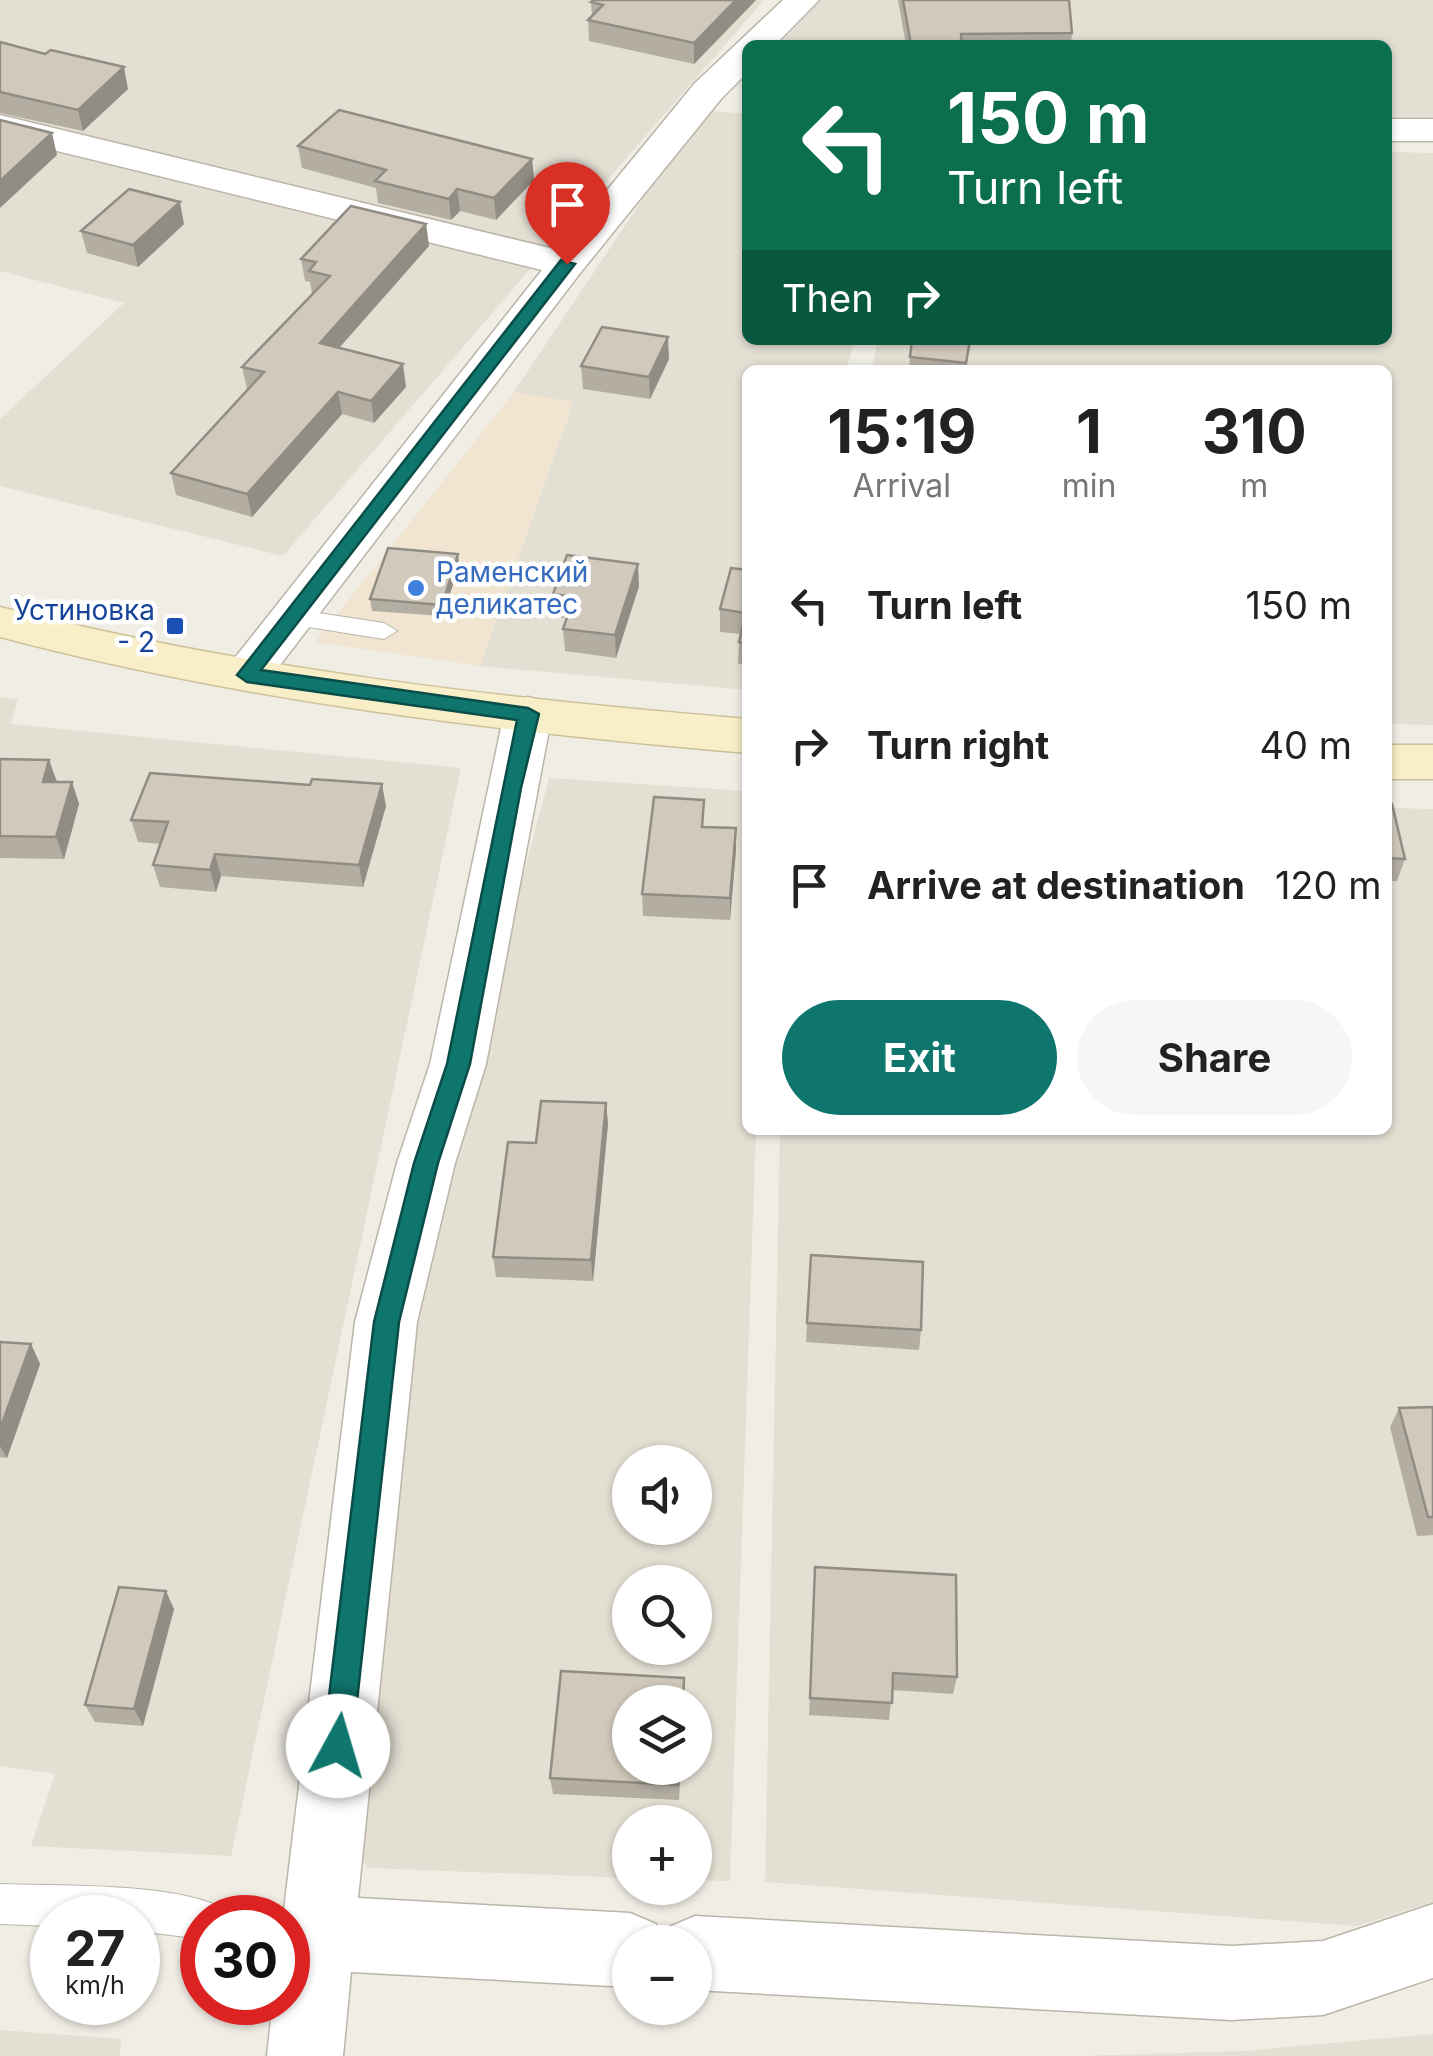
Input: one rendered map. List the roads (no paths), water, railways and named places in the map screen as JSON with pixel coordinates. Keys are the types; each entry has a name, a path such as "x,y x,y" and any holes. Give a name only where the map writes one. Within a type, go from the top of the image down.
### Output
{"main road":[{"path":"0,622 79,644 247,675 528,714 742,735"},
{"path":"1392,762 1433,762"}],"street":[{"path":"760,40 802,0"},
{"path":"247,675 567,264 728,95 742,65"},
{"path":"0,126 567,264"},
{"path":"1392,130 1433,130"},
{"path":"308,1895 386,1322 426,1163 458,1064 528,714"},
{"path":"310,1931 612,1949"},
{"path":"712,1955 1231,1983 1324,1978 1433,1941"},
{"path":"302,2025 302,2053"}],"lane":[{"path":"292,617 384,631"},
{"path":"0,1904 111,1908 180,1916"}],"place":[{"name":"Раменский деликатес","path":"416,588"},
{"name":"Устиновка - 2","path":"175,626"}]}
